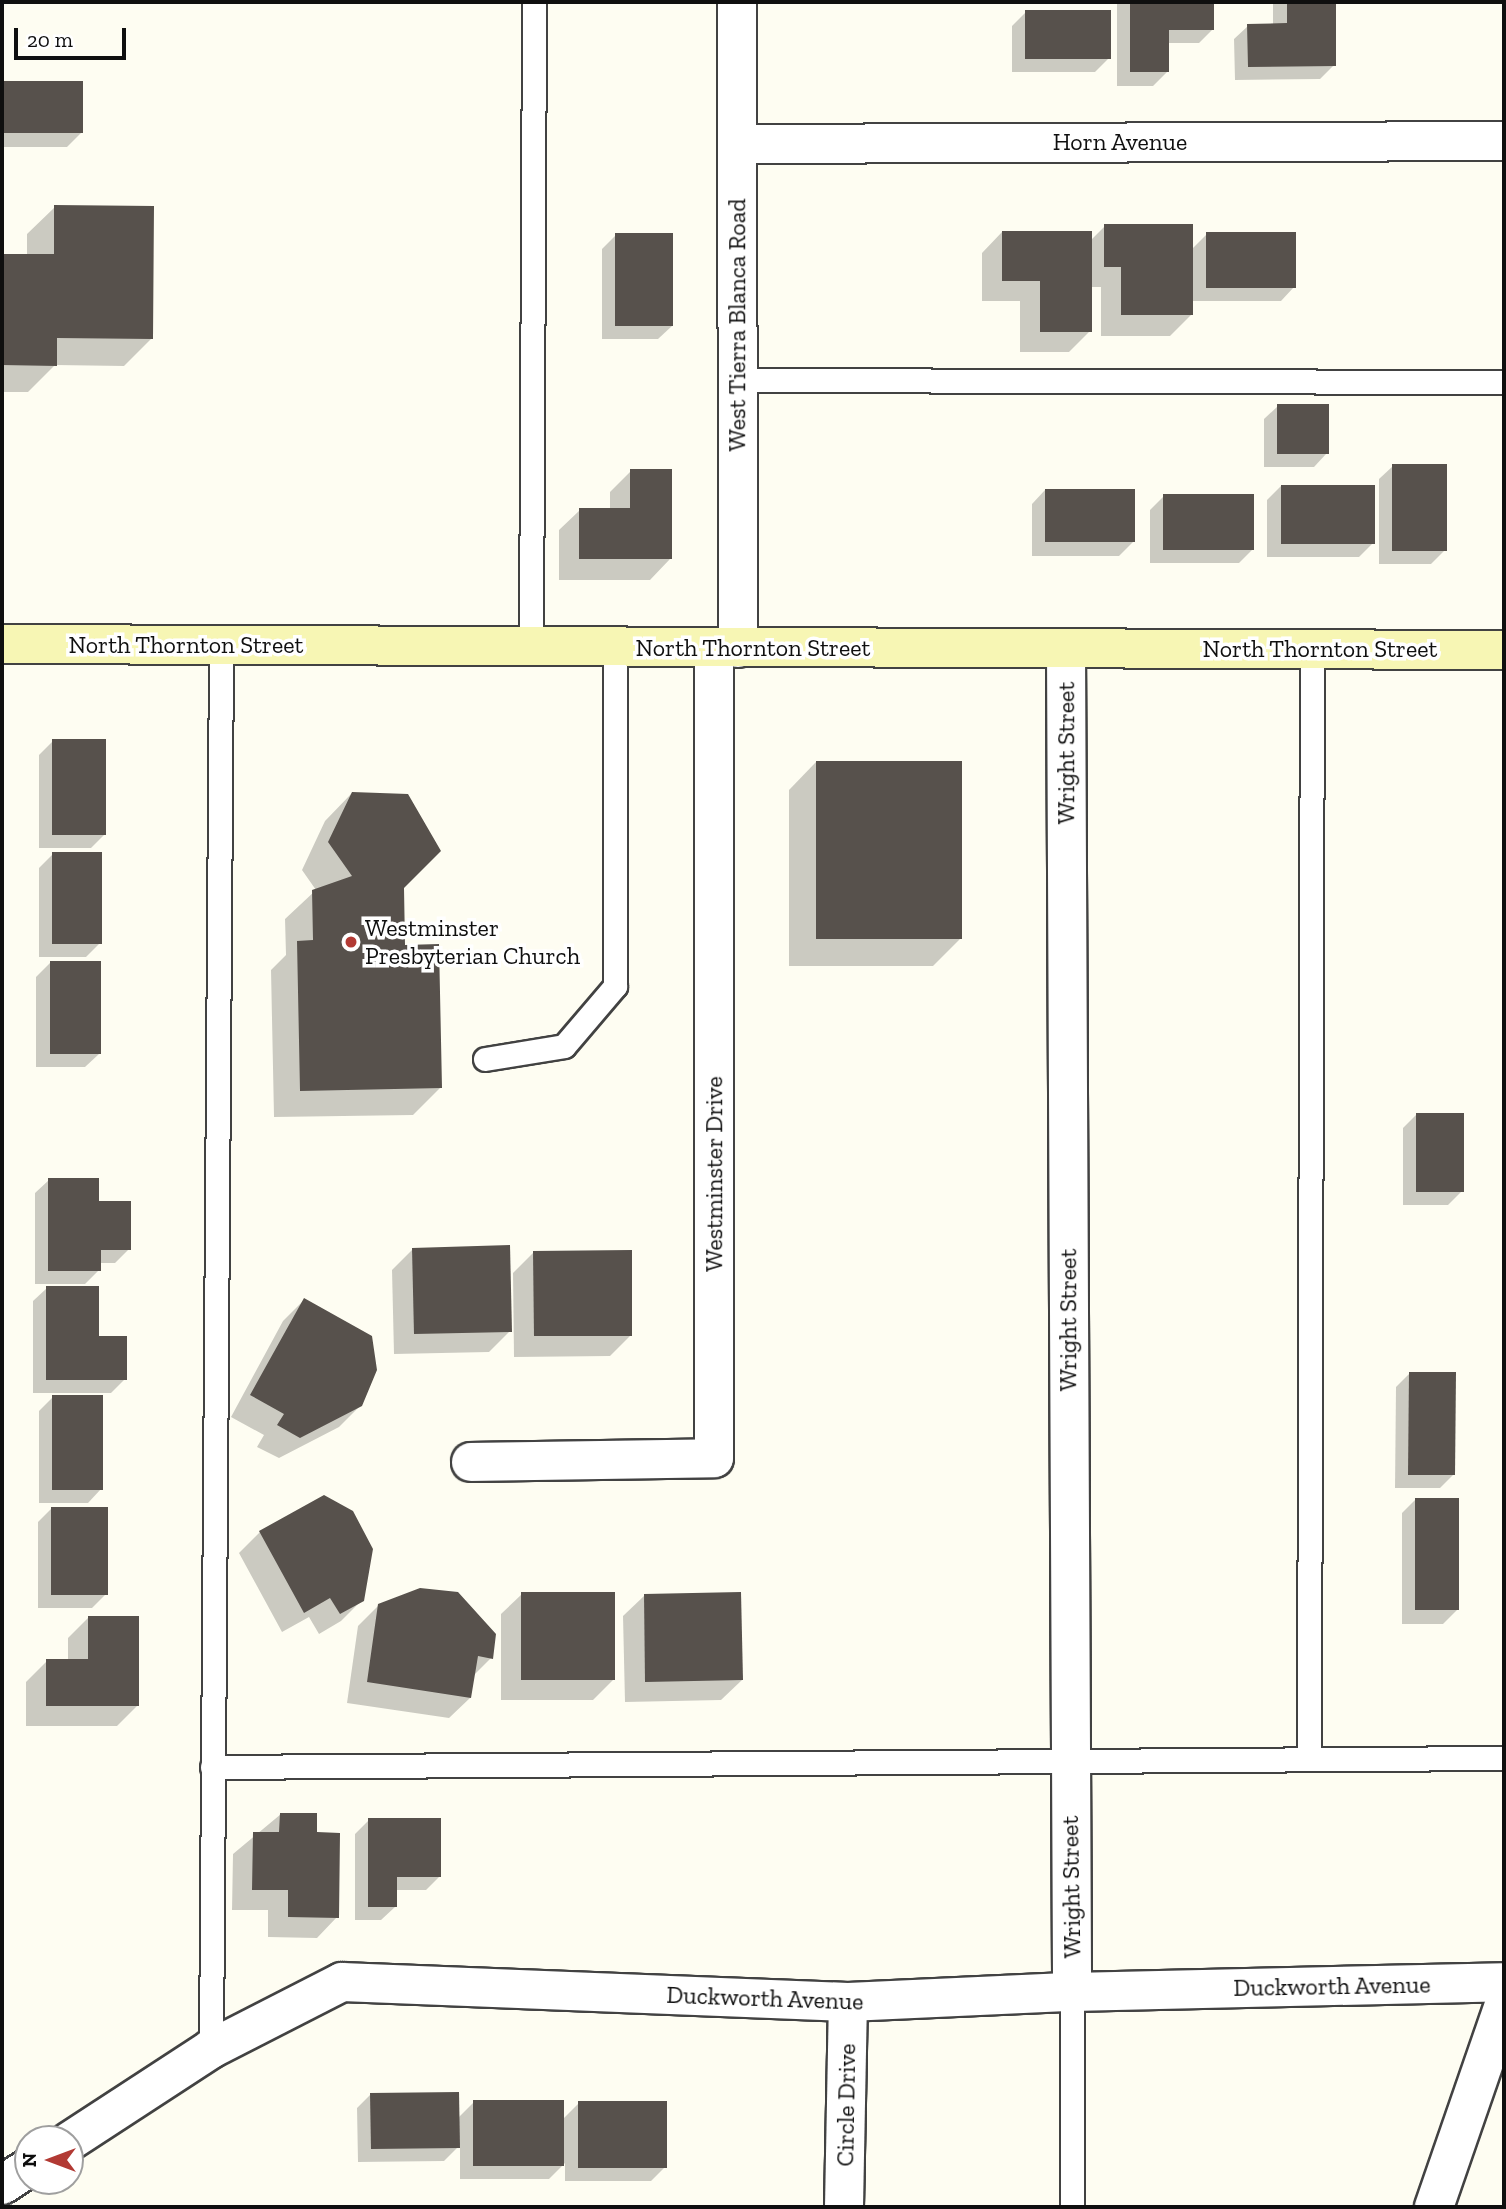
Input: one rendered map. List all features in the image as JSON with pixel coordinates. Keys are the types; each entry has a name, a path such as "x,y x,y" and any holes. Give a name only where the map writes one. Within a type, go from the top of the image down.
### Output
{"street":[{"name":"West Tierra Blanca Road","path":"726,648 738,380 737,2"},
{"name":"Horn Avenue","path":"737,144 1504,141"},
{"name":"North Thornton Street","path":"2,644 1504,650"},
{"name":"Westminster Drive","path":"471,1462 714,1458 726,648"},
{"name":"Wright Street","path":"1066,649 1072,1992"},
{"name":"Duckworth Avenue","path":"84,2132 211,2049 342,1982 848,2002 1072,1992 1504,1982"},
{"name":"Circle Drive","path":"844,2207 848,2002"},
{"path":"1434,2207 1504,2005"}],"lane":[{"path":"531,646 534,2"},
{"path":"738,380 1504,383"},
{"path":"211,2049 220,645"},
{"path":"485,1059 564,1046 615,986 615,647"},
{"path":"1309,1759 1312,649"},
{"path":"212,1767 1504,1758"},
{"path":"1072,1992 1072,2207"}],"building":[{"path":"1130,2 1214,2 1214,30 1169,30 1169,72 1130,72"},
{"path":"1287,2 1336,2 1336,66 1248,67 1247,24 1287,23"},
{"path":"1025,10 1111,10 1111,59 1025,59"},
{"path":"2,81 83,81 83,133 2,133"},
{"path":"54,205 154,206 153,339 57,338 57,366 2,365 2,254 54,254"},
{"path":"1104,224 1193,224 1193,315 1121,315 1121,267 1104,267"},
{"path":"1002,231 1092,231 1092,332 1040,332 1040,281 1002,281"},
{"path":"1206,232 1296,232 1296,288 1206,288"},
{"path":"615,233 673,233 673,326 615,326"},
{"path":"1277,404 1329,404 1329,454 1277,454"},
{"path":"1392,464 1447,464 1447,551 1392,551"},
{"path":"630,469 672,469 672,559 579,559 579,508 630,508"},
{"path":"1281,485 1375,485 1375,544 1281,544"},
{"path":"1045,489 1135,489 1135,542 1045,542"},
{"path":"1163,494 1254,494 1254,550 1163,550"},
{"path":"52,739 106,739 106,835 52,835"},
{"path":"816,761 962,761 962,939 816,939"},
{"name":"Westminster Presbyterian Church","path":"352,792 408,794 441,851 404,888 405,945 439,944 442,1088 300,1091 297,941 313,940 312,890 352,876 328,842"},
{"path":"52,852 102,852 102,944 52,944"},
{"path":"50,961 101,961 101,1054 50,1054"},
{"path":"1416,1113 1464,1113 1464,1192 1416,1192"},
{"path":"48,1178 99,1178 99,1201 131,1201 131,1250 101,1250 101,1271 48,1271"},
{"path":"510,1245 512,1332 414,1334 412,1248"},
{"path":"632,1250 632,1336 534,1336 533,1251"},
{"path":"46,1286 99,1286 99,1336 127,1336 127,1380 46,1380"},
{"path":"304,1298 372,1336 377,1370 362,1406 300,1438 277,1425 284,1414 250,1395"},
{"path":"1409,1372 1456,1372 1455,1475 1408,1475"},
{"path":"52,1395 103,1395 103,1490 52,1490"},
{"path":"324,1495 353,1511 373,1549 364,1601 340,1614 330,1598 304,1613 259,1531"},
{"path":"1415,1498 1459,1498 1459,1610 1415,1610"},
{"path":"51,1507 108,1507 108,1595 51,1595"},
{"path":"420,1588 458,1592 496,1634 493,1659 478,1656 471,1698 367,1682 378,1604"},
{"path":"521,1592 615,1592 615,1680 521,1680"},
{"path":"741,1592 743,1680 645,1682 644,1594"},
{"path":"88,1616 139,1616 139,1706 46,1706 46,1659 88,1659"},
{"path":"280,1813 317,1813 317,1832 340,1833 339,1918 288,1917 288,1890 252,1890 253,1832 279,1832"},
{"path":"368,1818 441,1818 441,1877 397,1877 397,1907 368,1907"},
{"path":"459,2092 460,2148 371,2149 370,2093"},
{"path":"473,2100 564,2100 564,2166 473,2166"},
{"path":"578,2101 667,2101 667,2168 578,2168"}],"place":[{"name":"Westminster Presbyterian Church","path":"351,942"}]}
